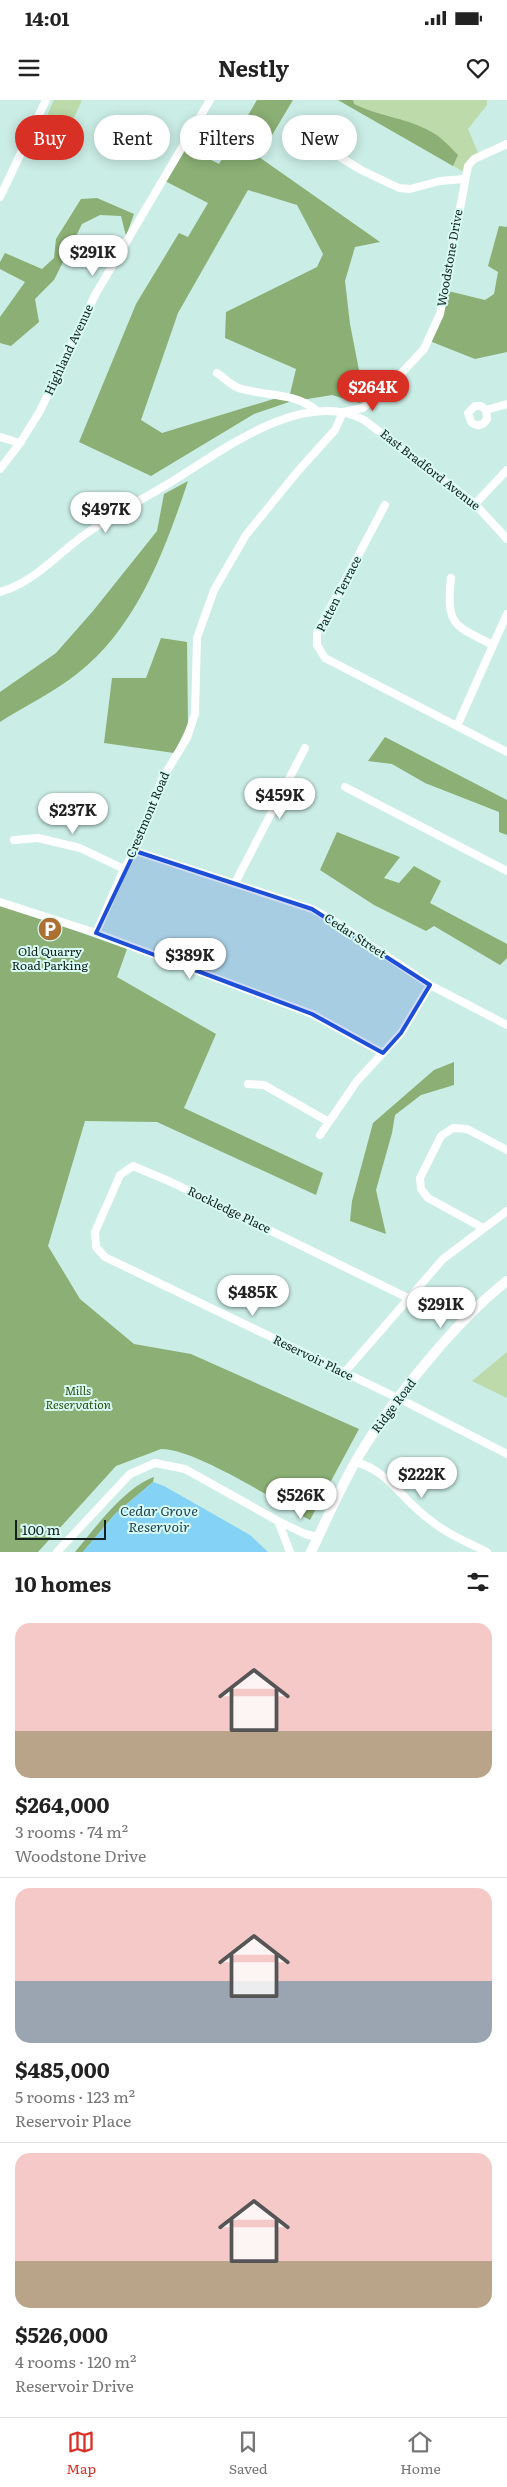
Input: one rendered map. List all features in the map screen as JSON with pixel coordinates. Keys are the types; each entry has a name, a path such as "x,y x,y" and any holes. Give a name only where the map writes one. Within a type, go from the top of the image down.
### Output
{"main road":[{"name":"Ridge Road","path":"311,1552 355,1462 399,1399 426,1364 477,1307 507,1281"}],"street":[{"path":"0,197 46,100"},
{"name":"Highland Avenue","path":"0,468 20,443 40,411 95,294 210,100"},
{"path":"345,160 399,188 410,189 440,181 464,178 472,160 507,144"},
{"name":"Woodstone Drive","path":"343,412 363,408 395,380 424,349 440,314 464,178"},
{"path":"217,373 236,386 288,397 310,405 317,411"},
{"path":"486,410 507,404"},
{"name":"East Bradford Avenue","path":"0,592 26,580 88,532 257,430 291,417 317,411 343,412 370,424 476,504 507,538"},
{"name":"Crestmont Road","path":"96,933 124,869 135,850 162,779 186,738 194,714 198,638 214,590 246,535 298,471 336,430 343,412"},
{"path":"0,437 20,443"},
{"path":"476,504 507,470"},
{"name":"Patten Terrace","path":"385,505 317,633 318,649 325,658 507,752"},
{"path":"451,578 448,603 453,620 462,629 493,645"},
{"path":"457,726 507,614"},
{"path":"235,883 305,748"},
{"path":"345,787 507,871"},
{"path":"14,840 38,838 80,848 124,869"},
{"name":"Cedar Street","path":"135,850 302,905 321,914 430,985 507,1025"},
{"path":"0,902 96,933 312,1014 383,1053"},
{"path":"320,1136 357,1081 401,1033 430,985"},
{"path":"248,1084 264,1085 329,1122"},
{"path":"483,1228 428,1198 421,1189 421,1175 441,1136 453,1128 466,1129 507,1150"},
{"name":"Rockledge Place","path":"96,1247 95,1232 120,1174 132,1166 171,1182 408,1298"},
{"path":"344,1373 408,1298 453,1250 507,1211"},
{"name":"Reservoir Place","path":"96,1247 105,1257 399,1399 507,1454"},
{"path":"355,1462 366,1464 381,1474 414,1508 439,1527 487,1552"},
{"path":"57,1552 130,1474 155,1463 173,1465 190,1471 278,1522 305,1534 318,1537"},
{"path":"278,1522 290,1552"}],"highlighted area":[{"path":"135,851 312,909 430,985 401,1033 383,1053 312,1014 96,933"}],"green space":[{"path":"54,100 82,100 75,115 47,115"},
{"path":"257,100 293,100 284,115 282,115 282,118 272,135 272,115 248,115"},
{"path":"338,100 487,100 487,105 468,129 479,155 464,172"},
{"path":"338,100 353,100 354,104 415,124 435,134 458,155 453,166"},
{"path":"180,148 180,160 211,160 219,164 221,160 263,160 380,242 355,247 345,281 350,324 365,401 359,403 332,395 289,402 254,414 151,476 79,442 136,304 179,233 188,237 208,203 161,179","holes":["248,190 297,205 323,254 317,267 226,312 225,338 296,369 290,394 162,433 141,420 178,313"]},
{"path":"97,198 134,214 126,236 121,216 100,215 82,224 54,280 35,299 39,322 11,346 0,343 0,317 25,282 0,269 0,262 5,253 42,269 54,258 56,239 81,199"},
{"path":"499,226 507,227 507,352 475,359 427,340 444,290 485,300 494,294 498,272 488,266"},
{"path":"188,481 159,560 133,610 117,633 99,654 69,680 0,722 0,692 56,653 93,611 157,531 164,494"},
{"path":"161,638 187,642 188,724 174,753 104,743 112,678 146,678"},
{"path":"385,737 507,800 507,835 499,832 499,812 425,783 392,764 368,761"},
{"path":"337,832 400,857 384,878 399,883 414,866 441,881 430,903 507,944 507,958 500,965 434,926 426,931 374,905 320,870"},
{"name":"Mills Reservation","path":"0,904 127,949 117,977 216,1034 184,1108 323,1173 316,1195 157,1122 85,1121 48,1246 80,1299 134,1344 191,1354 359,1429 310,1520 214,1466 176,1451 161,1449 116,1466 38,1552 0,1552"},
{"path":"454,1062 454,1085 421,1095 395,1115 392,1133 376,1190 386,1234 350,1221 352,1201 373,1123 434,1070"},
{"path":"507,1352 507,1398 472,1381"},
{"path":"154,1477 153,1482 115,1514 83,1552 75,1552 121,1499 143,1482"}],"water":[{"name":"Cedar Grove Reservoir","path":"153,1482 164,1486 250,1535 268,1552 83,1552 115,1514"}],"place":[{"name":"Old Quarry Road Parking","path":"50,929"}]}
